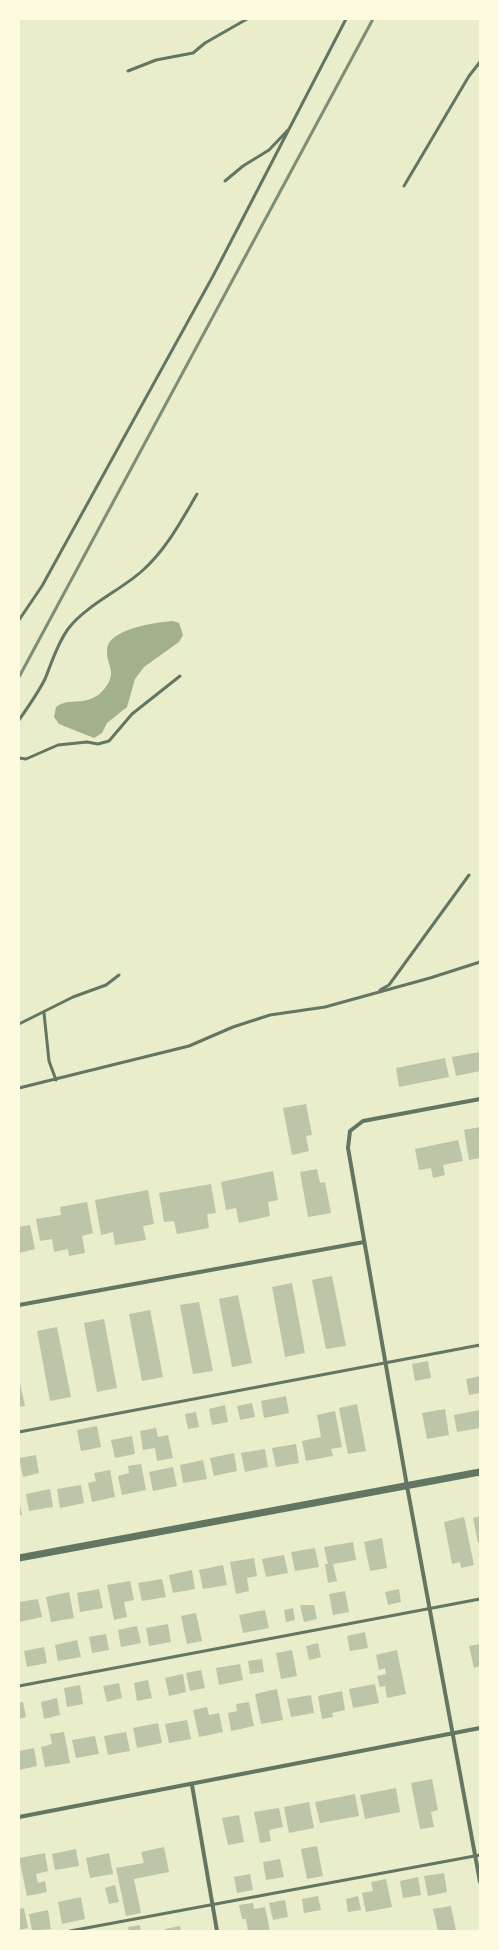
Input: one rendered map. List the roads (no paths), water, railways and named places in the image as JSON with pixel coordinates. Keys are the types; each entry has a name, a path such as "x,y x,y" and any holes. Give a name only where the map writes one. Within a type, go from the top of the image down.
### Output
{"street":[{"path":"480,1100 364,1121 350,1131 348,1148 452,1734 478,1855 480,1882"},
{"path":"19,1306 364,1242"},
{"path":"19,1558 480,1472"},
{"path":"19,1817 480,1728"},
{"path":"192,1784 217,1931"}],"lane":[{"path":"128,71 156,60 193,53 205,43 247,19"},
{"path":"19,620 42,586 209,283 346,19"},
{"path":"404,186 469,76 480,62"},
{"path":"225,180 268,150 290,128"},
{"path":"19,720 44,680 68,629 111,592 129,581 150,563 166,545 197,494"},
{"path":"19,758 26,759 58,745 87,742 98,744 109,741 132,714 180,676"},
{"path":"377,992 389,985 469,875"},
{"path":"19,1088 189,1046 233,1027 270,1015 325,1007 430,978 480,962"},
{"path":"19,1024 44,1013 73,997 106,985 119,975"},
{"path":"44,1013 49,1061 56,1080"},
{"path":"19,1432 480,1345"},
{"path":"19,1686 480,1599"},
{"path":"70,1931 478,1855"}],"railway":[{"path":"19,677 373,19"}]}
